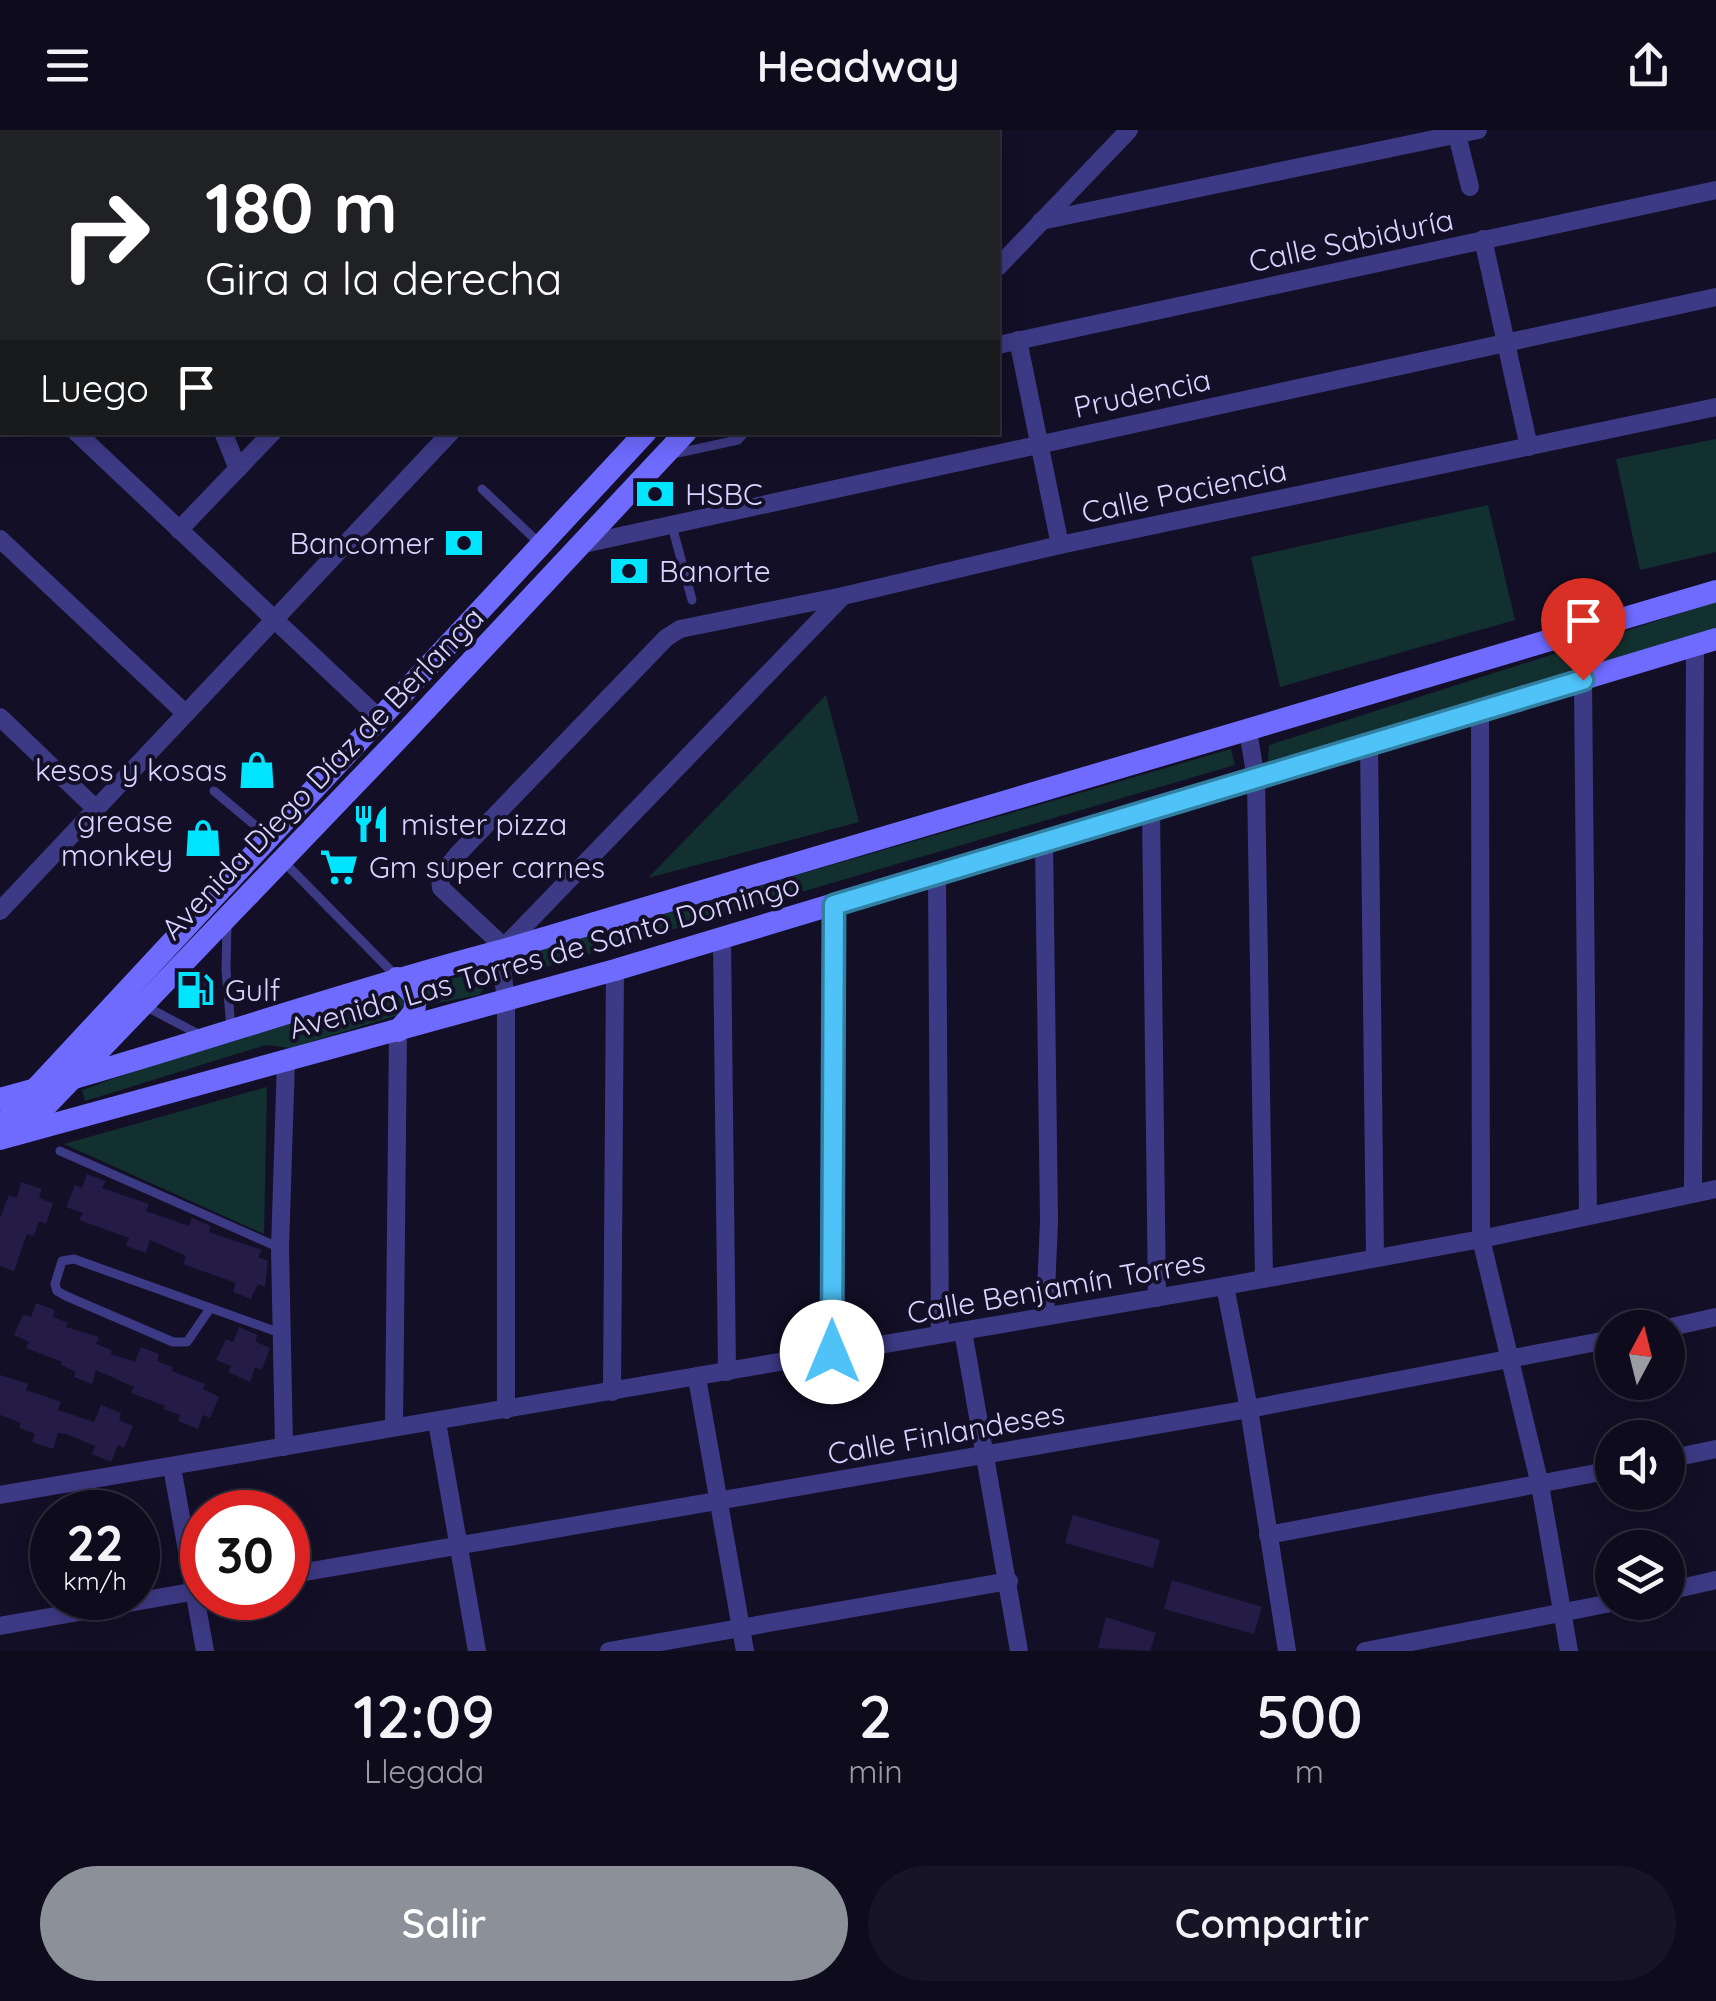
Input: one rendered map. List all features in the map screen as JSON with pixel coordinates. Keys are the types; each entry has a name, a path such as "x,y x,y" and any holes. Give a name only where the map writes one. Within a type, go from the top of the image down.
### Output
{"street":[{"path":"1000,266 1129,130"},
{"path":"1041,221 1478,130"},
{"path":"1458,135 1470,187"},
{"name":"Calle Sabiduría","path":"1000,344 1716,190"},
{"path":"1484,239 1528,448"},
{"name":"Prudencia","path":"580,545 1716,297"},
{"path":"1018,340 1060,545"},
{"name":"Calle Paciencia","path":"502,949 441,888 440,876 448,863 666,638 680,630 1716,406"},
{"path":"79,435 380,719"},
{"path":"225,435 238,469"},
{"path":"179,530 269,435"},
{"path":"2,904 448,435"},
{"name":"Avenida Diego Díaz de Berlanga","path":"0,1154 6,1134 34,1090 643,435"},
{"name":"Avenida Diego Díaz de Berlanga","path":"6,1134 72,1081 683,435"},
{"path":"0,539 185,712"},
{"name":"Avenida Las Torres de Santo Domingo","path":"0,1099 72,1081 398,978 1716,592"},
{"path":"506,1410 506,1000 502,949 842,596"},
{"path":"1693,1193 1705,642"},
{"name":"Avenida Las Torres de Santo Domingo","path":"6,1134 615,970 1705,642"},
{"path":"1583,680 1588,1215"},
{"path":"1480,712 1481,1239 1540,1485 1569,1651"},
{"path":"0,717 95,808"},
{"path":"1248,731 1256,779 1264,1279"},
{"path":"1369,744 1376,1258"},
{"path":"1151,809 1157,1298"},
{"path":"1044,842 1049,1221 1046,1316"},
{"path":"937,875 940,1334"},
{"path":"832,1352 834,905"},
{"path":"722,937 727,1372"},
{"path":"612,1392 615,970"},
{"path":"394,1427 398,1031 414,1012 416,998 398,978"},
{"path":"284,1447 280,1248 286,1060"},
{"name":"Calle Benjamín Torres","path":"0,1495 1264,1279 1481,1239 1716,1189"},
{"path":"1224,1286 1287,1651"},
{"path":"1685,1324 1716,1317"},
{"path":"963,1332 1019,1651"},
{"name":"Calle Finlandeses","path":"310,1571 1248,1409 1595,1343"},
{"path":"698,1378 744,1651"},
{"path":"436,1422 476,1651"},
{"path":"1685,1455 1716,1449"},
{"path":"172,1467 180,1504"},
{"path":"1268,1536 1595,1474"},
{"path":"609,1651 1009,1580"},
{"path":"1685,1587 1716,1580"},
{"path":"0,1626 180,1594"},
{"path":"1365,1651 1595,1607"},
{"path":"202,1620 205,1651"}],"lane":[{"path":"665,455 738,440 742,435"},
{"path":"482,490 541,546"},
{"path":"672,526 692,600"},
{"path":"214,790 269,838"},
{"path":"282,860 398,978"},
{"path":"228,916 226,956 232,1032"},
{"path":"142,1004 207,1039"},
{"path":"60,1151 280,1248"},
{"path":"209,1310 187,1342 173,1342 66,1296 54,1284 62,1262 74,1259 282,1334"}],"green space":[{"path":"1716,439 1716,552 1640,570 1616,459"},
{"path":"1488,505 1515,620 1280,687 1251,557"},
{"path":"1716,602 1716,634 1626,663 1268,761 1269,745"},
{"path":"826,695 859,822 648,878"},
{"path":"1231,749 1235,765 521,974 515,957"},
{"path":"477,973 484,979 479,995 427,1005 422,985"},
{"path":"389,994 406,1000 398,1015 291,1048 266,1045 85,1101 82,1090 143,1068"},
{"path":"267,1087 264,1234 64,1144"}],"building":[{"name":"Gulf","path":"203,968 215,980 187,1010 175,999"},
{"path":"87,1174 106,1181 102,1188 149,1204 146,1211 189,1226 192,1218 211,1226 209,1232 262,1250 258,1257 268,1261 265,1287 258,1284 251,1299 233,1292 236,1283 183,1264 186,1256 150,1240 146,1253 126,1246 129,1238 79,1220 83,1213 66,1207 75,1185 82,1188"},
{"path":"21,1182 42,1189 39,1198 53,1203 46,1224 39,1221 34,1236 27,1234 14,1271 0,1266 0,1218 9,1195 17,1198"},
{"path":"36,1303 55,1310 53,1317 68,1323 66,1327 99,1337 96,1344 112,1350 111,1354 135,1362 141,1347 159,1354 157,1361 173,1367 172,1371 205,1384 203,1389 219,1397 210,1418 203,1415 198,1429 178,1421 180,1415 164,1409 165,1406 131,1393 134,1387 96,1370 92,1384 74,1377 76,1372 61,1365 62,1362 26,1348 29,1342 14,1335 23,1315 31,1317"},
{"path":"239,1327 258,1335 255,1341 270,1348 262,1370 255,1367 250,1382 228,1372 231,1366 216,1360 226,1339 233,1342"},
{"path":"0,1375 28,1384 26,1390 61,1402 58,1410 94,1422 101,1405 121,1413 119,1420 133,1426 124,1448 118,1445 111,1462 92,1454 95,1446 66,1434 58,1433 53,1449 32,1442 35,1434 0,1415"},
{"path":"1073,1515 1160,1540 1153,1568 1065,1543"},
{"path":"1172,1580 1262,1607 1254,1634 1164,1609"},
{"path":"1106,1617 1156,1633 1150,1651 1098,1648"}],"place":[{"name":"HSBC","path":"655,494"},
{"name":"Bancomer","path":"464,543"},
{"name":"Banorte","path":"629,571"},
{"name":"kesos y kosas","path":"257,770"},
{"name":"mister pizza","path":"371,824"},
{"name":"grease monkey","path":"203,838"},
{"name":"Gm super carnes","path":"339,867"},
{"name":"Gulf","path":"195,990"}],"route":[{"path":"832,1352 834,905 1583,680"}]}
